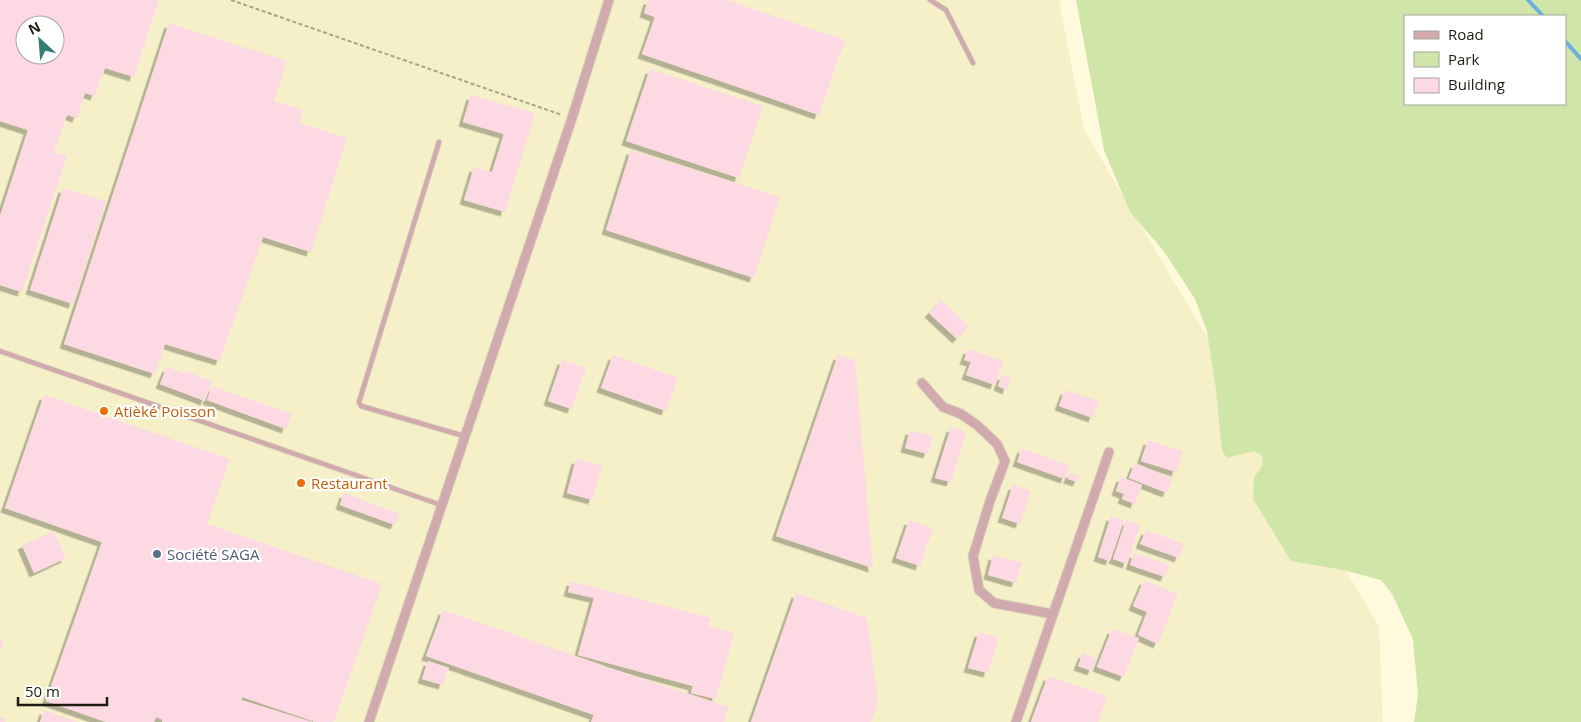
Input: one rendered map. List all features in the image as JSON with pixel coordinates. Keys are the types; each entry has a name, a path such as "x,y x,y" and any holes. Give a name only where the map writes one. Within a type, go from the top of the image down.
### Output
{"street":[{"path":"368,722 572,118 609,0"},
{"path":"922,382 943,407 961,414 977,425 997,444 1005,461 990,500 973,556 979,590 994,603 1052,614"},
{"path":"1016,722 1109,452"}],"lane":[{"path":"930,0 946,10 973,62"},
{"path":"439,142 359,402 361,406 464,436"},
{"path":"0,351 441,505"}],"path":[{"path":"231,0 572,118"}],"shaded area":[{"path":"0,0 1059,0 1084,130 1379,626 1383,722 0,722"}],"green space":[{"path":"1076,0 1581,0 1581,722 1414,722 1418,695 1413,639 1392,594 1381,580 1343,570 1291,561 1253,499 1254,477 1263,465 1262,456 1254,451 1227,458 1222,451 1216,390 1207,331 1195,299 1163,250 1130,212 1104,150"}],"building":[{"path":"0,0 159,0 134,77 105,68 95,96 85,93 77,118 67,115 54,152 67,156 22,292 0,285 0,216 28,130 0,121"},
{"path":"648,0 727,0 845,40 819,115 642,54 655,17 644,13"},
{"path":"169,23 287,61 274,101 303,110 300,123 347,138 311,252 263,237 220,361 165,344 155,374 64,344"},
{"path":"650,69 763,106 739,178 626,141"},
{"path":"471,95 535,113 505,212 464,200 474,167 492,172 504,134 463,122"},
{"path":"631,150 780,197 754,278 606,230"},
{"path":"63,188 106,201 73,304 30,290"},
{"path":"941,300 969,326 957,339 929,313"},
{"path":"968,349 1003,361 995,385 966,375 971,362 964,360"},
{"path":"613,355 678,378 666,411 601,388"},
{"path":"838,355 855,360 873,568 776,536"},
{"path":"562,360 586,368 572,409 548,401"},
{"path":"167,367 185,374 186,371 212,381 205,401 160,384"},
{"path":"1002,375 1011,378 1007,390 998,386"},
{"path":"212,386 292,414 286,429 207,400"},
{"path":"1065,390 1099,401 1093,418 1059,406"},
{"path":"44,395 230,459 207,524 382,584 334,722 313,722 242,697 241,700 312,722 162,722 163,720 156,717 154,722 106,722 46,701 102,542 5,508"},
{"path":"951,427 966,432 951,482 935,478"},
{"path":"910,430 933,436 928,454 905,448"},
{"path":"1148,440 1183,451 1176,472 1141,461"},
{"path":"1022,448 1070,466 1065,479 1017,462"},
{"path":"576,459 602,465 593,500 567,493"},
{"path":"1135,463 1173,479 1167,493 1129,478"},
{"path":"1070,473 1080,476 1077,482 1068,479"},
{"path":"1121,477 1142,485 1135,504 1122,499 1124,494 1116,491"},
{"path":"1013,485 1031,491 1020,524 1002,518"},
{"path":"344,493 400,514 395,525 340,505"},
{"path":"1111,516 1124,520 1110,561 1098,557"},
{"path":"909,520 933,528 920,566 896,558"},
{"path":"1126,520 1140,525 1127,564 1113,559"},
{"path":"1146,530 1184,544 1179,558 1140,544"},
{"path":"54,531 66,558 34,573 22,545"},
{"path":"1134,553 1170,565 1165,577 1130,565"},
{"path":"993,555 1022,563 1016,583 988,575"},
{"path":"1144,580 1178,594 1158,644 1138,635 1147,612 1133,606"},
{"path":"571,581 711,618 709,626 734,633 716,699 691,693 693,686 578,655 594,598 568,592"},
{"path":"796,593 867,618 878,702 871,722 751,722"},
{"path":"443,610 729,707 724,722 591,722 594,715 426,656"},
{"path":"1112,629 1139,638 1124,677 1097,667"},
{"path":"979,632 999,638 988,673 968,668"},
{"path":"0,640 4,642 0,652"},
{"path":"1083,653 1097,659 1092,671 1078,666"},
{"path":"428,661 449,668 443,685 422,679"},
{"path":"1048,676 1107,696 1098,722 1031,722"},
{"path":"44,710 77,722 40,722"},
{"path":"0,717 6,719 5,722 0,722"}],"waterway":[{"path":"1528,0 1542,15"},
{"path":"1566,42 1581,59"}],"place":[{"name":"Atièké Poisson","path":"104,411"},
{"name":"Restaurant","path":"301,483"},
{"name":"Société SAGA","path":"157,554"}]}
